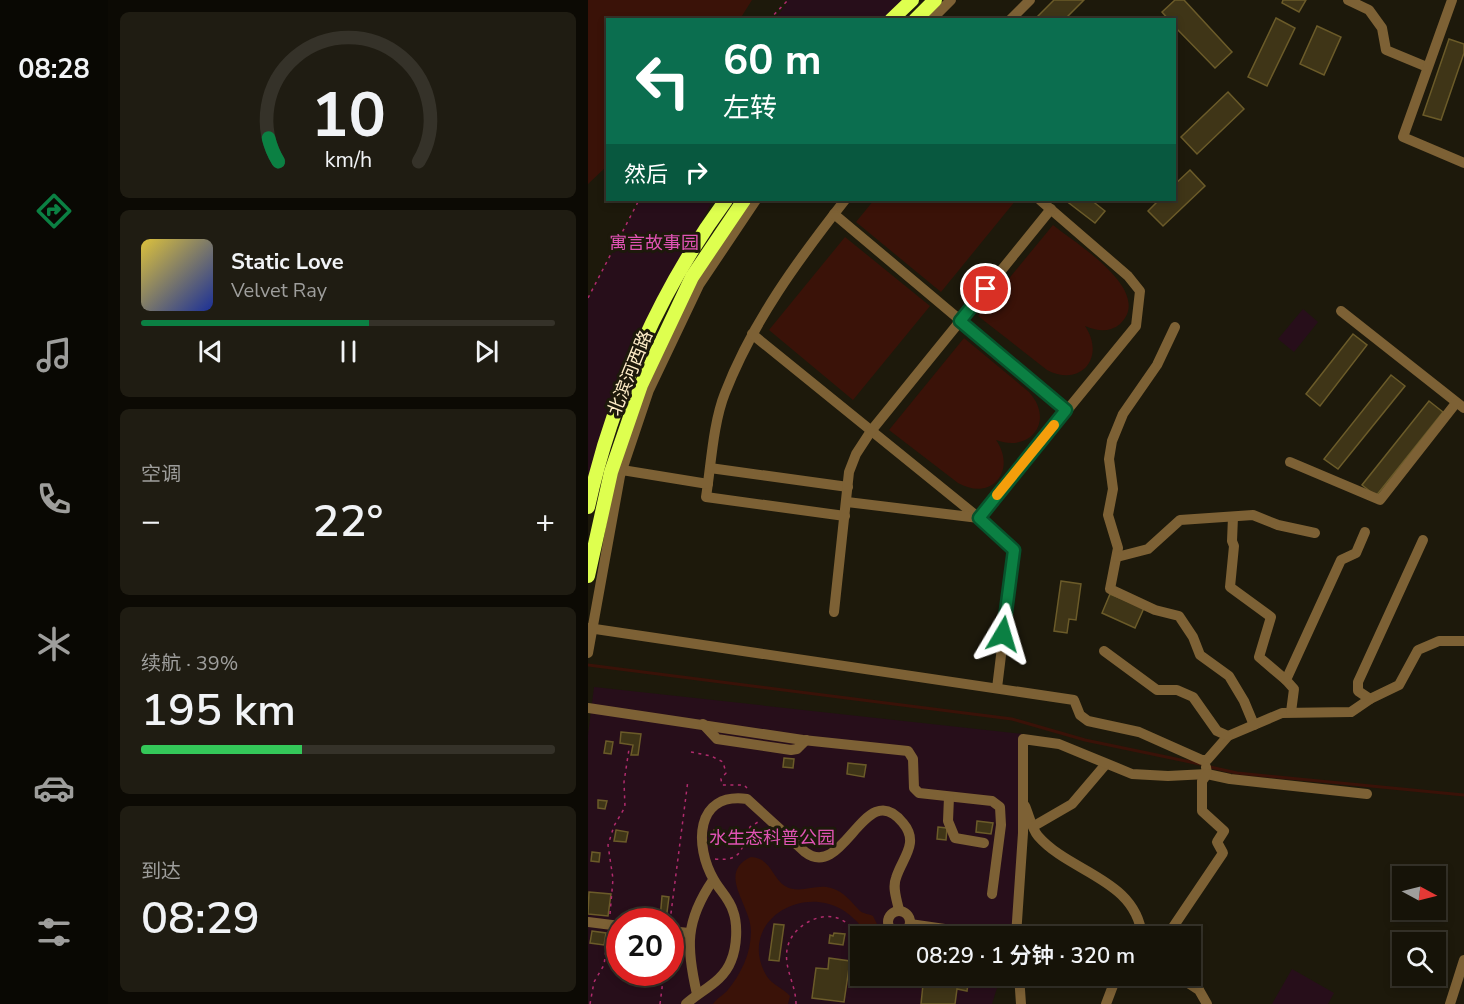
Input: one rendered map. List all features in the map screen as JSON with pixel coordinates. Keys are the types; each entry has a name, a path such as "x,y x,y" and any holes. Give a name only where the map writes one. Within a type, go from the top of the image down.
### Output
{"main road":[{"path":"893,18 912,0"},
{"path":"917,18 935,0"},
{"name":"北滨河西路","path":"588,507 617,403 650,327 709,222 725,201"},
{"name":"北滨河西路","path":"588,576 611,472 641,385 692,277 743,201"}],"street":[{"path":"933,18 951,0"},
{"path":"1012,18 1030,0"},
{"path":"1347,0 1370,10 1383,28 1386,50 1427,67"},
{"path":"1452,0 1403,137 1464,163"},
{"path":"588,652 622,470 649,390 699,285 755,201"},
{"path":"844,201 787,275 752,334 724,395 706,497 845,516"},
{"path":"979,518 1136,326 1140,291 1128,276 1041,201"},
{"path":"834,612 848,487 856,454 871,431 1051,208"},
{"path":"834,214 1066,410"},
{"path":"1290,462 1380,500 1460,405 1341,311"},
{"path":"1175,327 1157,365 1124,414 1112,441 1109,459 1113,489 1108,515 1116,538 1116,557 1110,589 1155,610 1179,616 1193,637 1200,655 1229,676 1254,724"},
{"path":"752,334 979,518 1014,550 996,688"},
{"path":"710,468 848,487"},
{"path":"622,470 708,483"},
{"path":"847,502 979,518"},
{"path":"1116,557 1148,549 1180,520 1253,515 1278,525 1315,533"},
{"path":"1233,517 1230,587 1271,617 1259,657 1294,689 1291,712"},
{"path":"1286,680 1341,560 1356,553 1365,532"},
{"path":"1370,699 1358,691 1358,682 1423,540"},
{"path":"591,629 1074,700 1080,716 1088,721 1139,732 1202,760 1206,768"},
{"path":"1174,926 1223,853 1217,842 1224,831 1202,811 1202,781 1206,768 1228,736 1282,713 1351,712 1370,699 1399,685 1418,650 1439,641 1464,641"},
{"path":"1104,651 1157,690 1177,690 1193,697 1217,731 1228,736"},
{"path":"588,708 806,740 908,751 913,759 914,788 925,795 992,801 1000,807 1001,825 992,894"},
{"path":"1017,926 1023,800 1023,739 1059,744 1132,774 1168,776 1206,768 1230,779 1366,794"},
{"path":"1034,826 1072,804 1106,764"},
{"path":"949,797 948,821 955,838 984,843"},
{"path":"686,1004 720,978 731,960 734,945 734,913 726,894 713,880 706,857 702,829 703,819 711,808 723,800 747,799 805,852 815,858 835,851 873,812 886,812 899,819 910,835 910,843 895,880 899,910"},
{"path":"1023,800 1037,835 1104,879 1125,898 1141,926"},
{"path":"698,994 689,959 689,933 700,902 713,880"},
{"path":"899,910 909,916 910,924 906,930 897,932 891,929 888,923 889,916 899,910"},
{"path":"588,922 606,924"},
{"path":"910,924 924,926"},
{"path":"684,932 689,933"},
{"path":"1450,1004 1464,960"},
{"path":"1020,986 1021,1004"},
{"path":"1106,1004 1113,986"},
{"path":"1193,986 1199,990 1207,1004"}],"path":[{"path":"771,18 788,0"},
{"path":"588,298 638,201"},
{"path":"614,908 613,879 608,845 614,826 625,807 624,782 629,749"},
{"path":"691,753 711,756 723,762 726,774 720,783 744,785 749,791 747,799"},
{"path":"672,908 688,780"},
{"path":"706,857 732,859 741,851 750,827 771,820"},
{"path":"796,1004 786,958 787,946 800,927 814,919 828,917 839,919 867,934 874,934 880,932 888,923"},
{"path":"590,1004 594,982 606,957"},
{"path":"660,1004 662,986"}],"green space":[{"path":"787,0 912,0 892,18 776,18 786,5"},
{"name":"寓言故事园","path":"639,201 712,201 618,378 588,483 588,299"},
{"path":"1303,309 1318,322 1294,352 1278,339"},
{"name":"水生态科普公园","path":"594,687 1023,734 1013,926 850,926 850,986 998,986 992,1004 588,1004 588,735"},
{"path":"1292,969 1334,993 1328,1004 1272,1004"}],"shaded area":[{"path":"588,0 752,0 741,18 606,18 606,167 588,184"},
{"path":"873,201 1015,201 941,292 856,222"},
{"path":"1053,225 1108,269 1120,283 1127,297 1128,311 1116,327 1103,330 1085,326 1093,348 1091,358 1080,372 1070,375 1059,375 1047,370 978,316"},
{"path":"845,237 930,306 853,400 769,330"},
{"path":"964,338 1029,392 1040,414 1035,432 1029,438 1009,443 996,440 1002,451 1004,462 1002,472 991,486 981,489 970,488 958,483 889,430"},
{"path":"751,857 758,858 785,886 791,888 831,888 840,892 863,913 873,916 877,924 860,926 841,909 824,903 807,902 791,906 776,914 766,926 760,940 759,957 766,975 790,996 788,1004 713,1004 737,978 749,948 750,921 736,881 736,872 741,864"}],"building":[{"path":"1054,0 1084,0 1066,18 1036,18"},
{"path":"1175,0 1184,0 1232,52 1215,68 1176,28 1176,18 1167,18 1162,12"},
{"path":"1283,0 1306,0 1299,12 1282,3"},
{"path":"1276,18 1295,28 1267,86 1248,77"},
{"path":"1317,26 1341,37 1324,75 1300,64"},
{"path":"1449,39 1464,44 1464,53 1441,120 1423,115"},
{"path":"1228,92 1244,109 1197,154 1181,137"},
{"path":"1190,170 1205,186 1163,226 1148,211 1158,201 1176,201 1176,183"},
{"path":"1066,201 1092,201 1105,211 1095,223"},
{"path":"1353,334 1367,345 1320,406 1306,394"},
{"path":"1391,375 1405,386 1338,469 1324,459"},
{"path":"1429,401 1443,412 1376,496 1362,485"},
{"path":"1061,581 1081,584 1076,620 1069,619 1067,633 1054,631"},
{"path":"1110,594 1144,608 1135,628 1102,613"},
{"path":"621,732 641,734 638,755 631,755 633,745 620,743"},
{"path":"606,741 613,742 611,754 604,753"},
{"path":"784,758 794,759 793,768 783,767"},
{"path":"848,763 866,765 864,777 847,774"},
{"path":"598,800 607,801 605,809 598,808"},
{"path":"977,821 993,823 991,834 976,832"},
{"path":"938,827 947,828 946,840 937,839"},
{"path":"616,830 628,832 626,842 614,841"},
{"path":"714,830 726,832 725,843 712,841"},
{"path":"592,852 600,853 599,862 591,861"},
{"path":"589,892 611,894 606,916 588,914"},
{"path":"662,896 669,897 668,908 661,908"},
{"path":"774,924 784,925 779,961 769,960"},
{"path":"592,931 606,933 604,945 590,943"},
{"path":"834,933 845,934 843,945 829,943 830,935 833,936"},
{"path":"829,958 850,961 844,1002 812,998 816,968 828,969"},
{"path":"923,986 968,986 967,991 957,989 955,1004 921,1004"}],"waterway":[{"path":"588,665 1012,719 1085,740 1200,764"},
{"path":"1210,767 1237,773 1464,795"}],"slow traffic":[{"path":"997,495 1054,425"}],"route":[{"path":"986,289 960,321 1066,410 979,518 1014,550 1003,634"}]}
